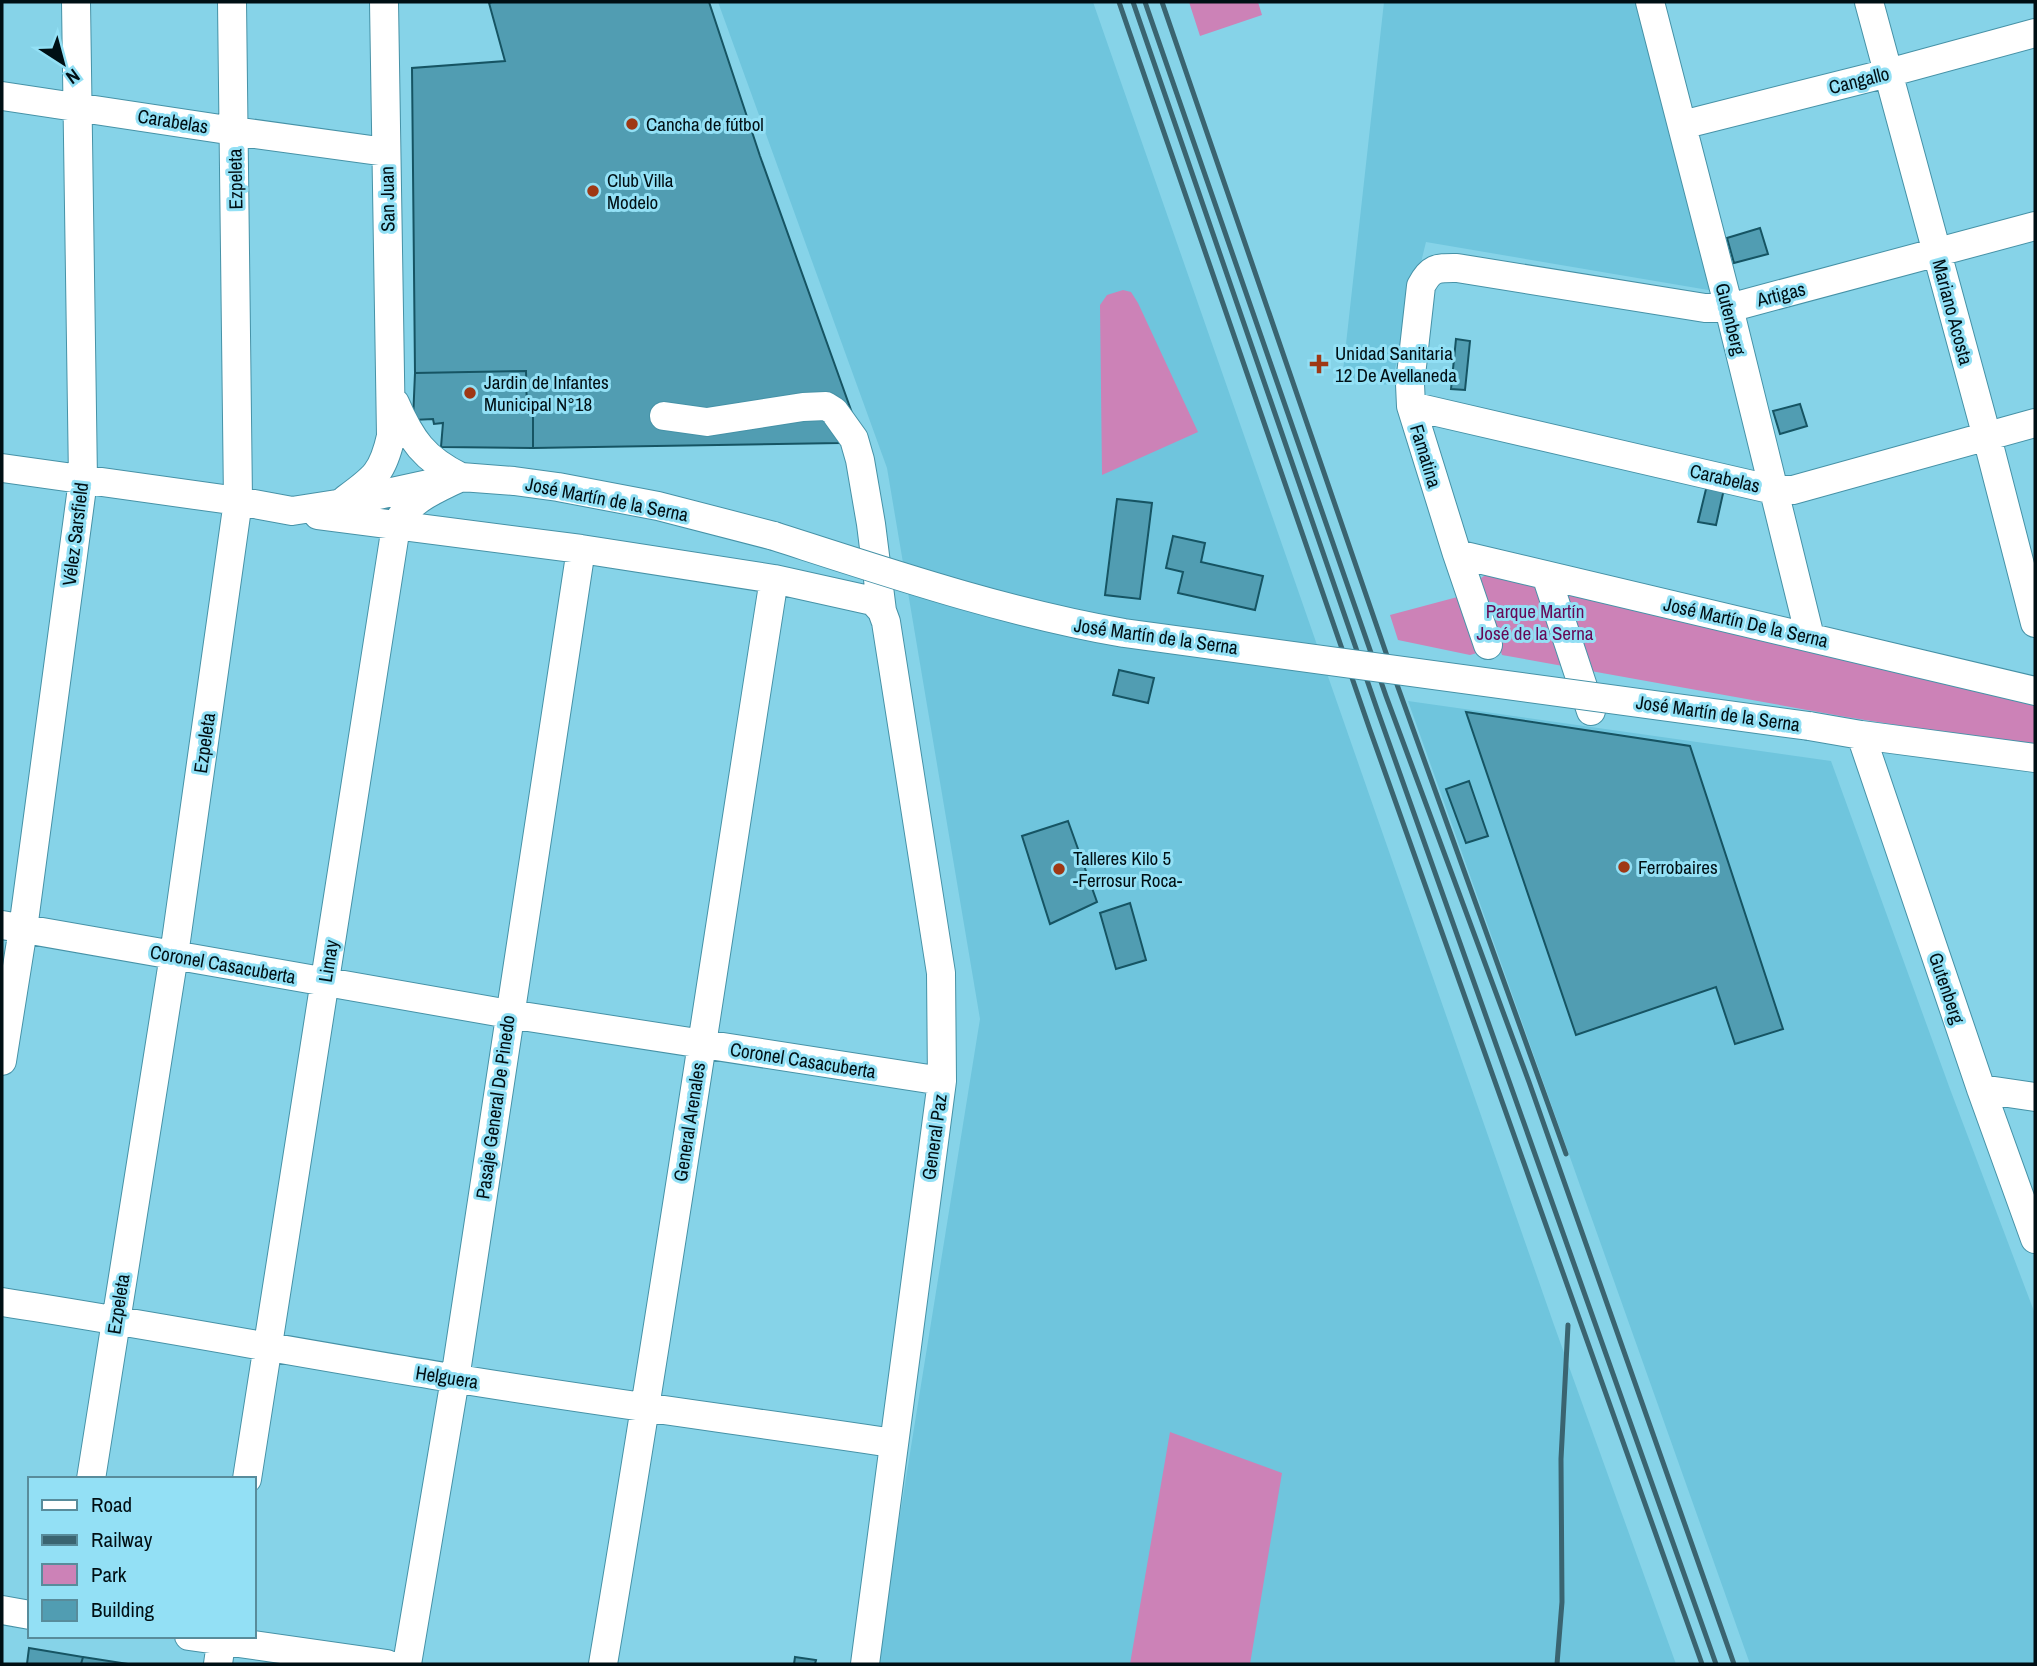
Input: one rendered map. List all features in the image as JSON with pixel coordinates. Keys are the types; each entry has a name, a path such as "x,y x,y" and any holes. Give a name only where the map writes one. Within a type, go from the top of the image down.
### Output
{"street":[{"name":"Vélez Sarsfield","path":"2,1061 12,927 83,480 76,2"},
{"name":"Ezpeleta","path":"91,1477 174,955 238,501 232,2"},
{"name":"San Juan","path":"337,505 376,475 386,458 391,436 384,2"},
{"name":"Gutenberg","path":"1650,2 1810,637"},
{"name":"Mariano Acosta","path":"1869,2 2034,616"},
{"name":"Cangallo","path":"1682,125 2035,33"},
{"name":"Carabelas","path":"2,96 386,152"},
{"name":"Artigas","path":"1439,268 1457,268 1705,308 1729,308 2035,226"},
{"name":"Famatina","path":"1439,268 1427,275 1421,286 1410,384 1412,406 1457,554 1489,645"},
{"name":"San Juan","path":"391,396 406,429 415,441 441,467 461,477"},
{"name":"General Paz","path":"664,416 707,422 826,406 834,411 854,439 871,524 882,611 886,622 941,973 942,1081 865,1664"},
{"name":"Carabelas","path":"1412,406 1774,489 1793,490 2035,423"},
{"name":"José Martín de la Serna","path":"2,468 774,579 873,601 882,611"},
{"name":"José Martín de la Serna","path":"292,511 337,505 461,477 558,487 659,506 774,536 956,594 1074,624 2035,758"},
{"path":"396,526 408,508 427,494 461,477"},
{"name":"Limay","path":"247,1477 396,526"},
{"name":"Pasaje General De Pinedo","path":"407,1664 455,1379 581,550"},
{"name":"José Martín De la Serna","path":"1457,554 2035,691"},
{"path":"1546,575 1591,711"},
{"name":"General Arenales","path":"603,1664 646,1406 774,579"},
{"name":"Gutenberg","path":"1861,735 2035,1239"},
{"name":"Coronel Casacuberta","path":"12,927 509,1013 942,1081"},
{"path":"1981,1089 2035,1097"},
{"name":"Helguera","path":"2,1302 115,1319 455,1379 894,1443"},
{"path":"2,1611 28,1615"},
{"path":"195,1638 220,1647 387,1664"}],"shaded area":[{"path":"718,2 1093,2 1554,1325 1676,1664 876,1664 980,1019 887,468"},
{"path":"1384,2 1641,2 1720,292 1426,242 1391,385 1342,380"},
{"path":"1408,701 1831,761 2035,1314 2035,1664 1750,1664"}],"green space":[{"path":"1189,2 1258,2 1262,15 1200,36"},
{"path":"1123,290 1131,292 1138,303 1198,432 1102,475 1100,305 1107,295"},
{"name":"Parque Martín José de la Serna","path":"1487,574 2035,699 2035,747 1846,717 1502,655 1479,584 1481,578"},
{"path":"1465,595 1480,648 1477,653 1470,655 1398,640 1390,615"},
{"path":"1170,1432 1282,1473 1250,1664 1130,1664"}],"building":[{"name":"Club Villa Modelo","path":"709,2 760,156 861,438 841,443 533,448 533,414 527,413 526,371 415,373 412,68 505,61 489,3"},
{"path":"1760,228 1768,254 1734,263 1727,238"},
{"path":"1456,339 1470,341 1465,390 1451,389"},
{"name":"Jardin de Infantes Municipal N°18","path":"526,371 527,413 533,414 533,448 441,447 443,423 434,424 433,419 413,420 415,373"},
{"path":"1800,404 1807,426 1780,434 1773,411"},
{"path":"1707,485 1724,489 1716,525 1698,522"},
{"path":"1117,499 1152,503 1140,599 1105,595"},
{"path":"1173,536 1205,543 1201,562 1263,576 1255,610 1178,593 1183,572 1166,568"},
{"path":"1119,670 1154,678 1148,703 1113,695"},
{"name":"Ferrobaires","path":"1466,712 1690,746 1783,1029 1735,1044 1716,987 1576,1035"},
{"path":"1469,781 1488,836 1466,843 1446,789"},
{"name":"Talleres Kilo 5 -Ferrosur Roca-","path":"1068,821 1097,902 1050,924 1022,836"},
{"name":"Talleres Kilo 5 -Ferrosur Roca-","path":"1130,903 1146,960 1116,969 1100,913"},
{"path":"29,1648 83,1657 81,1664 27,1664"},
{"path":"83,1657 128,1664 81,1664"},
{"path":"795,1657 816,1660 815,1664 794,1664"}],"railway":[{"path":"1119,2 1370,730 1702,1664"},
{"path":"1133,2 1378,712 1716,1664"},
{"path":"1145,2 1386,696 1529,1082 1734,1664"},
{"path":"1162,2 1395,679 1566,1154"},
{"path":"1557,1664 1562,1602 1561,1459 1568,1325"}],"place":[{"name":"Cancha de fútbol","path":"632,124"},
{"name":"Club Villa Modelo","path":"593,191"},
{"name":"Unidad Sanitaria 12 De Avellaneda","path":"1319,364"},
{"name":"Jardin de Infantes Municipal N°18","path":"470,393"},
{"name":"Ferrobaires","path":"1624,867"},
{"name":"Talleres Kilo 5 -Ferrosur Roca-","path":"1059,869"}]}
